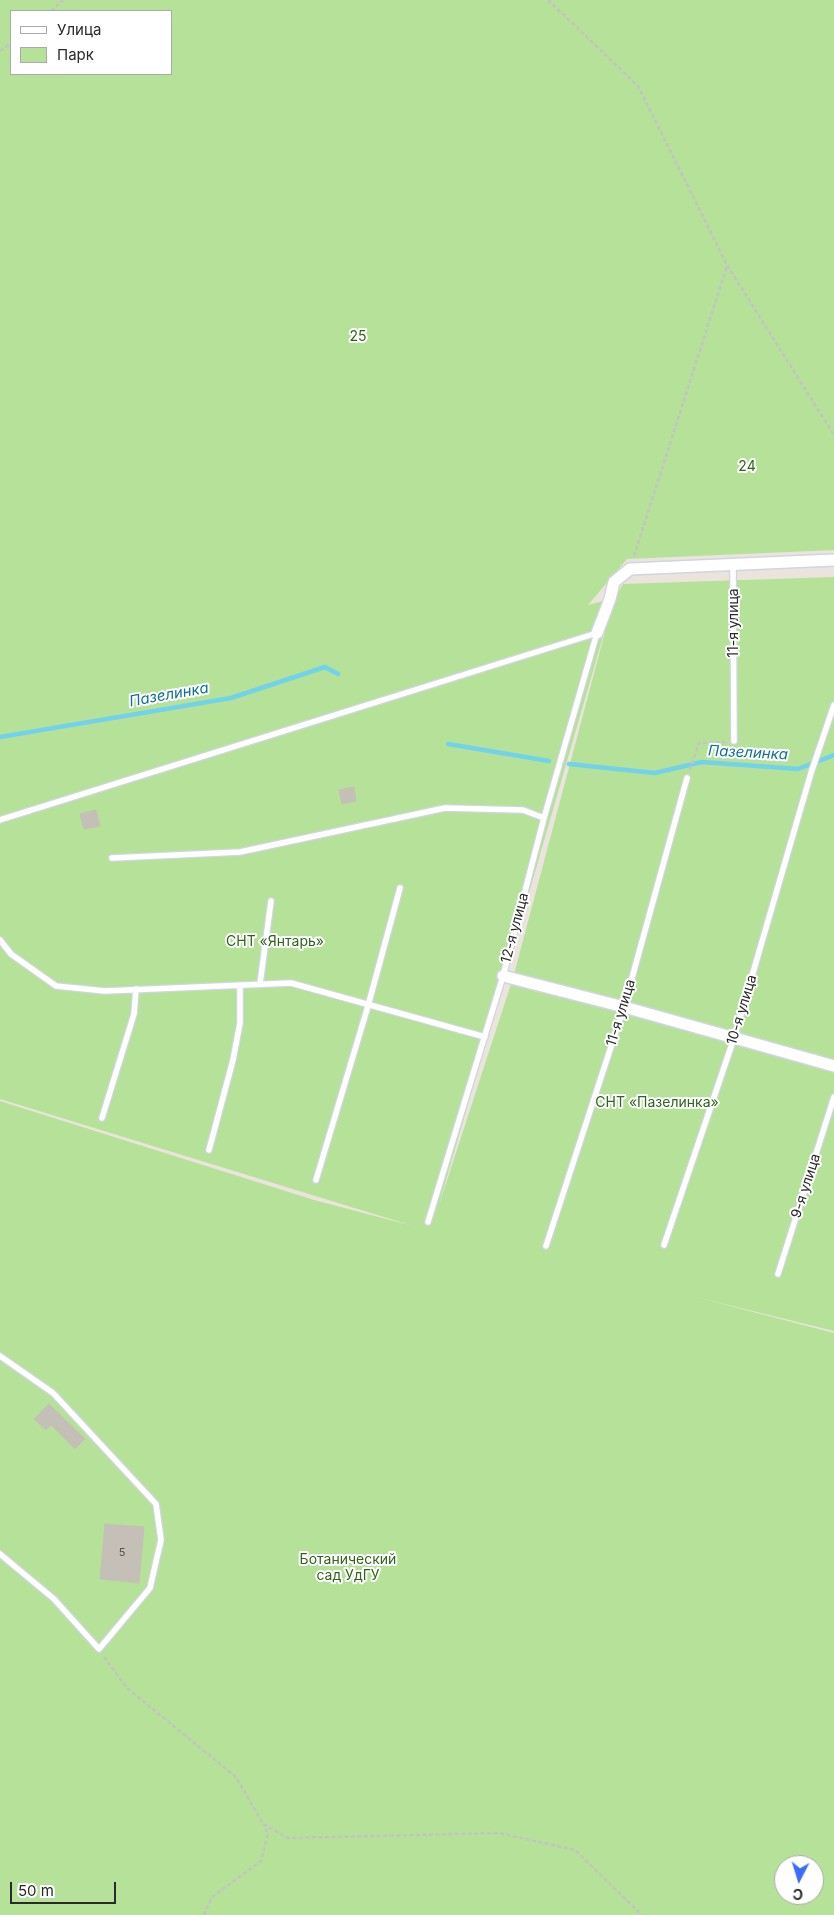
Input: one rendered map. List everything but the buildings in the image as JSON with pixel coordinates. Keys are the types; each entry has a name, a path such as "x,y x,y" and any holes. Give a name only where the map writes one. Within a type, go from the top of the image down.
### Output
{"street":[{"path":"597,633 610,599 614,582 630,569 834,560"},
{"path":"502,976 624,1007 834,1066"}],"lane":[{"name":"11-я улица","path":"733,564 734,741"},
{"name":"12-я улица","path":"428,1222 485,1037 544,818 597,633"},
{"path":"0,820 597,633"},
{"name":"10-я улица","path":"664,1245 734,1038 811,773 834,705"},
{"name":"11-я улица","path":"546,1246 624,1007 686,778"},
{"path":"112,858 240,852 445,808 522,810 544,818"},
{"path":"316,1180 368,1006 400,888"},
{"path":"260,984 271,901"},
{"path":"0,940 11,954 56,986 105,991 240,984 291,984 485,1037"},
{"path":"209,1150 233,1060 240,1023 240,984"},
{"path":"102,1118 134,1014 136,989"},
{"name":"9-я улица","path":"778,1274 834,1098"},
{"path":"0,1356 53,1392 156,1504 161,1540 150,1588 99,1649 54,1599 0,1554"}],"path":[{"path":"52,10 63,0"},
{"path":"548,0 638,86 727,265 834,434"},
{"path":"630,569 727,265"},
{"path":"694,760 699,743 734,741"},
{"path":"99,1649 127,1688 236,1777 268,1834 261,1861 212,1898 204,1915"},
{"path":"263,1824 288,1838 499,1834 575,1850 642,1915"}],"green space":[{"path":"0,0 834,0 834,550 627,559 588,605 615,598 623,584 834,577 834,1331 692,1296 834,1333 834,1915 0,1915 0,1101 314,1200 413,1226 0,1099","holes":["605,632 513,978 438,1208"]}],"waterway":[{"name":"Пазелинка","path":"0,737 231,698 325,667 338,674"},
{"name":"Пазелинка","path":"448,744 549,761"},
{"name":"Пазелинка","path":"569,764 655,773 702,762 798,769 834,755"}],"park label":[{"name":"25","path":"358,337"},
{"name":"24","path":"747,467"},
{"name":"СНТ «Янтарь»","path":"275,942"},
{"name":"СНТ «Пазелинка»","path":"657,1103"},
{"name":"Ботанический сад УдГУ","path":"348,1568"}]}
